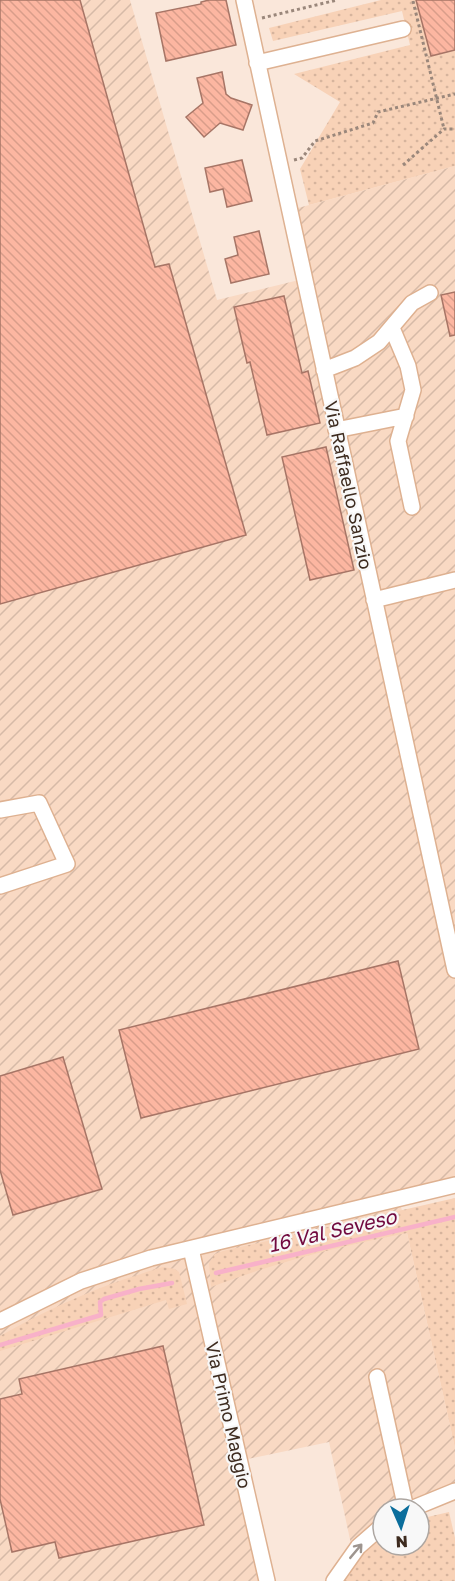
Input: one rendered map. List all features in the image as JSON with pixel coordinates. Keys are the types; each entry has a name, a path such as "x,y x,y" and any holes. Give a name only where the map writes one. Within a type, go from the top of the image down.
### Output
{"street":[{"name":"Via Raffaello Sanzio","path":"244,0 455,970"},
{"path":"258,63 403,29"},
{"path":"324,370 355,358 379,342 412,303 430,293"},
{"path":"392,328 408,366 413,390 398,441 412,507"},
{"path":"336,430 406,416"},
{"path":"374,600 455,580"},
{"path":"0,810 39,802 67,864 0,886"},
{"path":"0,1321 81,1281 152,1258 455,1185"},
{"name":"Via Primo Maggio","path":"191,1249 267,1581"},
{"path":"377,1377 406,1497"},
{"path":"431,1500 455,1491"},
{"path":"334,1581 358,1547 371,1536"}],"path":[{"path":"260,19 336,0"},
{"path":"413,1 444,129"},
{"path":"293,160 302,158 315,141 373,123 378,112 455,94"},
{"path":"403,165 444,129 455,129"}],"shaded area":[{"path":"0,0 130,0 217,300 299,280 283,212 455,166 455,1179 398,1193 455,1448 455,1495 431,1504 431,1497 371,1497 371,1541 354,1558 329,1442 238,1461 264,1581 0,1581"},
{"path":"381,0 455,0 455,166 309,205 300,169 340,102 294,74 410,45 402,11 273,41 269,28"},
{"path":"455,1198 455,1448 407,1233 308,1256 211,1287 209,1263 215,1254 223,1251"},
{"path":"163,1267 179,1272 187,1304 169,1309 166,1300 0,1351 0,1336 31,1319 95,1290"},
{"path":"449,1512 455,1538 455,1581 343,1581 371,1546 371,1557 431,1557 431,1516"}],"building":[{"path":"0,0 80,0 155,267 169,264 246,535 0,604"},
{"path":"209,0 226,0 236,45 166,61 156,13 201,4"},
{"path":"416,0 455,0 455,50 431,56"},
{"path":"222,72 226,94 252,105 243,130 220,123 204,137 186,117 203,103 197,78"},
{"path":"242,160 252,201 227,207 223,189 210,192 205,168"},
{"path":"259,231 269,274 231,283 225,259 238,255 234,237"},
{"path":"455,292 455,335 450,336 441,295"},
{"path":"284,296 302,373 308,371 320,423 267,435 234,307"},
{"path":"326,447 354,570 310,580 282,457"},
{"path":"398,961 419,1049 141,1118 119,1030"},
{"path":"63,1057 102,1189 13,1215 0,1170 0,1076"},
{"path":"163,1346 204,1525 59,1558 55,1542 12,1552 0,1499 0,1399 22,1394 19,1379"}],"waterway":[{"name":"16 Val Seveso","path":"216,1273 455,1217"},
{"name":"16 Val Seveso","path":"0,1345 101,1315 100,1302 104,1299 172,1283"}]}
